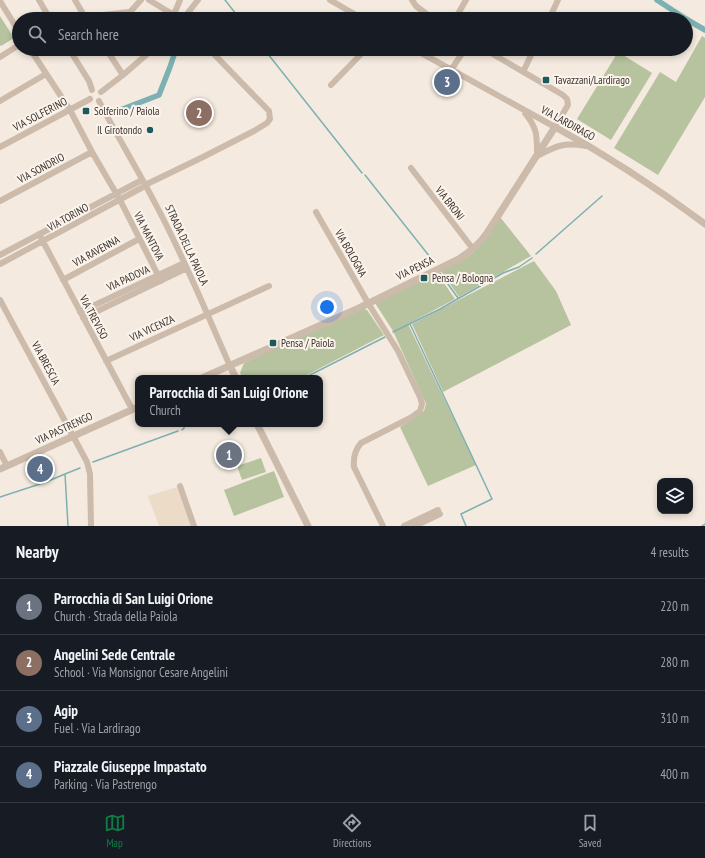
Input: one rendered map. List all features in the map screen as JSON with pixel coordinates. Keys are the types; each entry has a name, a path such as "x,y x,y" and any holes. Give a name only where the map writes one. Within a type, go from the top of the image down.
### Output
{"street":[{"path":"39,0 46,12"},
{"path":"75,0 82,12"},
{"path":"130,12 141,0"},
{"path":"149,0 166,12"},
{"path":"175,12 180,0"},
{"path":"189,12 198,0"},
{"path":"330,0 351,12"},
{"path":"412,0 416,6 424,12"},
{"path":"459,12 466,0"},
{"path":"552,12 558,0"},
{"path":"0,1 12,21"},
{"path":"0,58 12,50"},
{"path":"34,56 70,110 116,194"},
{"path":"73,56 89,81 92,90 89,94 90,99 94,102 99,101 102,97 101,92"},
{"path":"111,56 123,75"},
{"path":"101,92 145,56"},
{"path":"144,184 175,171 222,147 267,123 270,119 269,111 216,56"},
{"path":"331,85 359,56"},
{"name":"VIA LARDIRAGO","path":"427,56 555,127 630,171 705,224"},
{"path":"452,70 461,56"},
{"path":"496,56 562,95 567,100 568,105 555,127"},
{"path":"523,72 531,56"},
{"path":"0,101 46,74"},
{"path":"92,90 97,89 101,92"},
{"name":"VIA SOLFERINO","path":"0,147 90,99"},
{"name":"STRADA DELLA PAIOLA","path":"99,101 125,151 157,206 234,375"},
{"path":"523,110 535,128 537,139 537,156 557,146 568,144 588,146"},
{"name":"VIA PENSA","path":"230,366 368,303 458,259 473,249 480,243 487,233 555,127"},
{"name":"VIA SONDRIO","path":"0,201 92,152"},
{"name":"VIA BRONI","path":"411,168 473,249"},
{"name":"VIA TORINO","path":"0,254 116,194 144,184"},
{"name":"VIA TORINO","path":"0,264 120,200 144,184"},
{"name":"VIA MANTOVA","path":"116,194 159,278"},
{"name":"VIA BOLOGNA","path":"316,212 368,303 398,351 422,404 420,411 412,417 361,443 353,458 354,467 383,526"},
{"name":"VIA TREVISO","path":"39,234 106,361 135,408"},
{"name":"VIA RAVENNA","path":"63,280 139,238"},
{"name":"VIA PADOVA","path":"80,312 185,266"},
{"name":"VIA PADOVA","path":"83,318 159,278"},
{"path":"207,314 268,286"},
{"name":"VIA BRESCIA","path":"0,300 74,435 89,468 91,526"},
{"name":"VIA VICENZA","path":"106,361 207,314"},
{"path":"209,375 230,366"},
{"name":"VIA PASTRENGO","path":"0,469 135,408"},
{"path":"258,427 308,526"},
{"path":"0,452 7,466"},
{"path":"180,486 194,526"},
{"path":"404,526 439,512 415,526"}],"green space":[{"path":"0,16 12,35 12,39 1,46"},
{"path":"702,36 705,38 705,97 658,175 614,148 660,72 676,82 691,56 693,56 693,52"},
{"path":"616,56 624,56 652,73 611,140 577,119"},
{"path":"500,217 531,256 459,297 441,271 472,254 486,239"},
{"path":"534,261 556,291 571,325 443,392 412,324"},
{"path":"437,273 455,299 408,324 476,465 428,486 400,427 424,411 426,404 393,331 375,303"},
{"path":"362,308 367,310 384,335 307,375 241,375 240,373 244,363"},
{"path":"261,458 266,472 242,480 237,466"},
{"path":"274,471 284,497 234,516 224,490"}],"shaded area":[{"path":"180,486 194,526 159,526 148,496"}],"waterway":[{"path":"225,0 234,12"},
{"path":"657,0 675,12"},
{"path":"693,23 705,30"},
{"path":"115,112 159,95 174,56"},
{"path":"270,56 362,173"},
{"path":"365,175 434,262"},
{"path":"536,254 602,196"},
{"path":"393,332 440,309 503,273 519,267 532,258"},
{"path":"440,273 458,298"},
{"path":"410,324 492,499 461,514 466,526"},
{"path":"310,375 385,337"},
{"path":"93,462 178,431"},
{"path":"68,526 65,474 80,468"},
{"path":"0,497 46,482 65,474"}],"place":[{"name":"Tavazzani/Lardirago","path":"546,80"},
{"name":"Agip","path":"447,82"},
{"name":"Solferino / Paiola","path":"86,111"},
{"name":"Angelini Sede Centrale","path":"199,113"},
{"name":"Il Girotondo","path":"150,130"},
{"name":"Pensa / Bologna","path":"424,278"},
{"name":"Pensa / Paiola","path":"273,343"},
{"name":"Parrocchia di San Luigi Orione","path":"229,455"},
{"name":"Piazzale Giuseppe Impastato","path":"40,469"}]}
